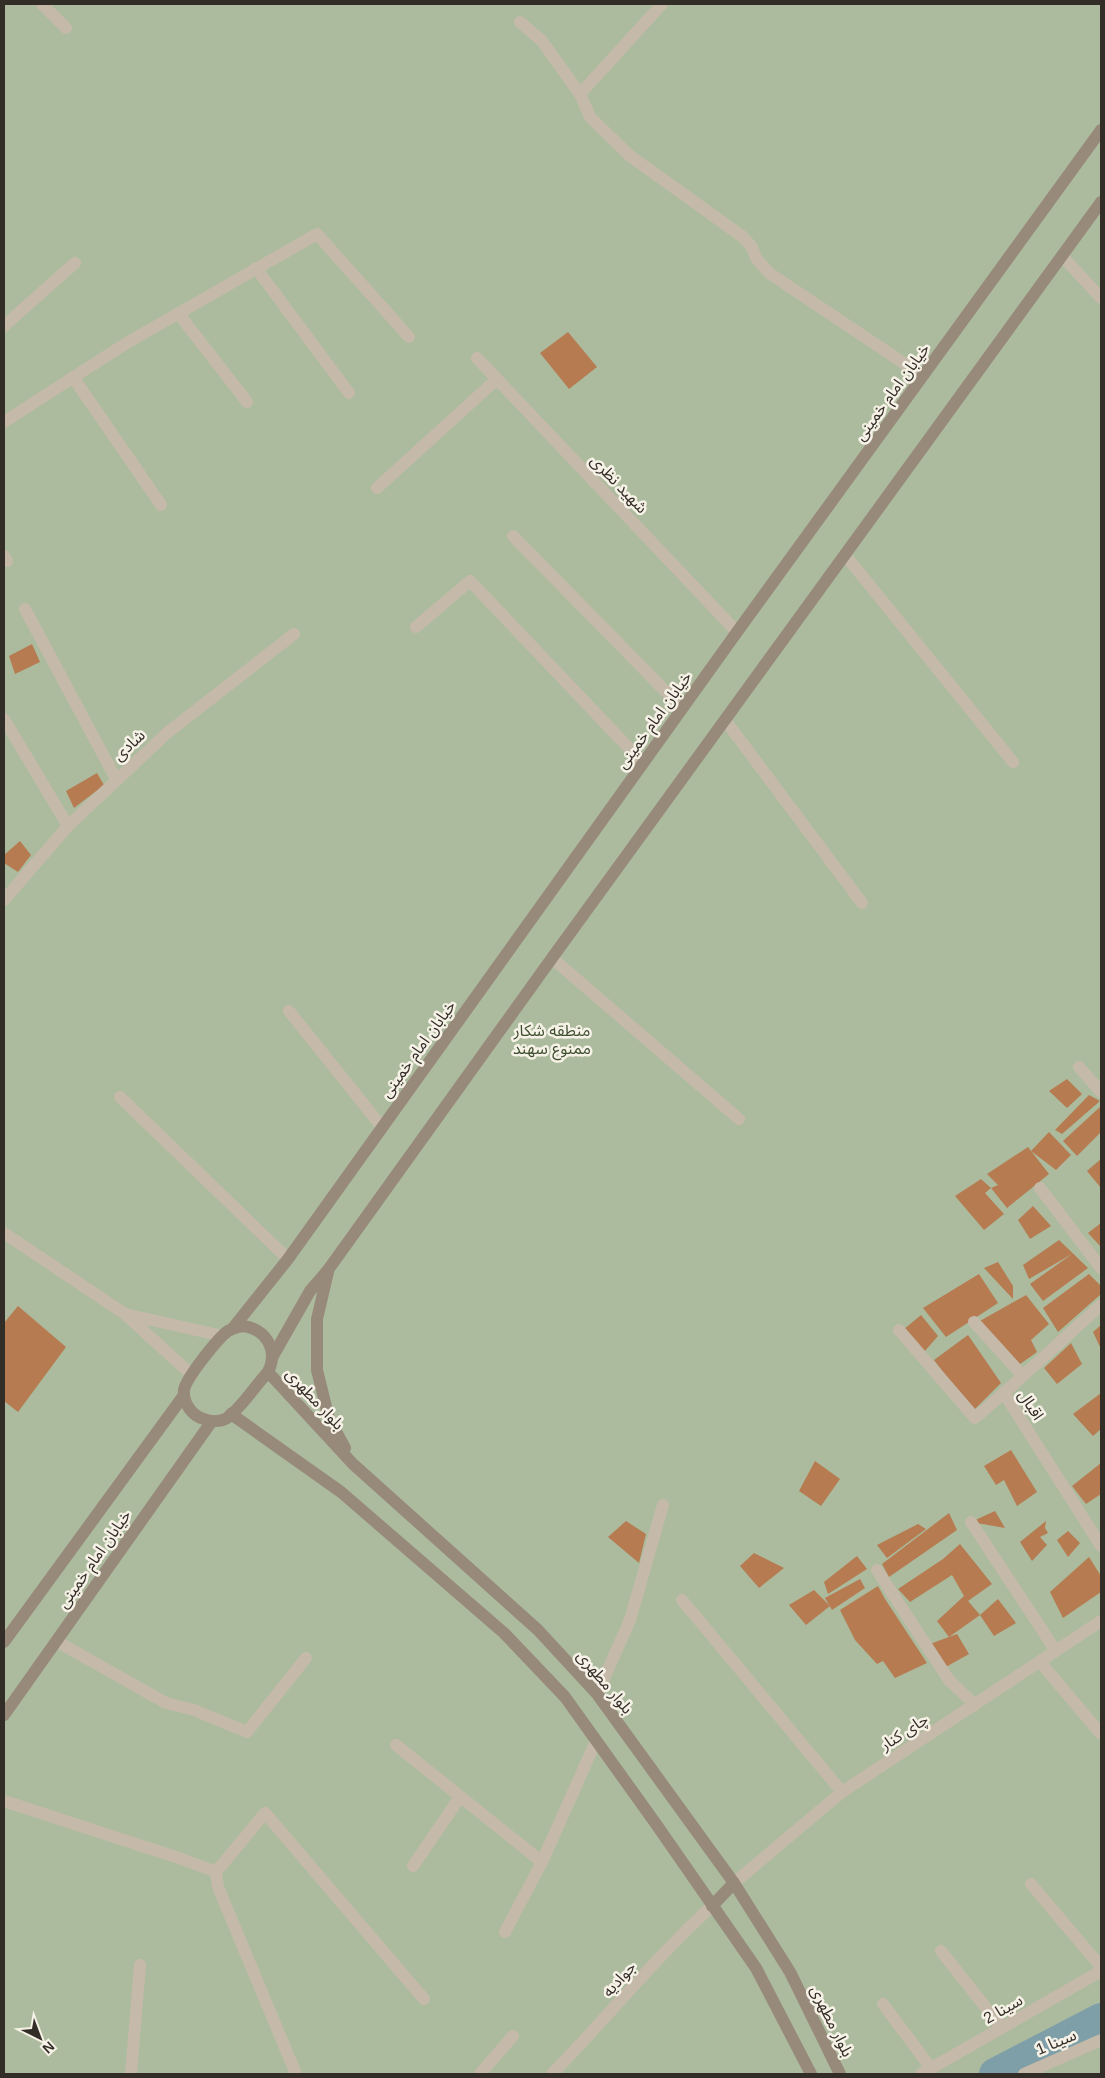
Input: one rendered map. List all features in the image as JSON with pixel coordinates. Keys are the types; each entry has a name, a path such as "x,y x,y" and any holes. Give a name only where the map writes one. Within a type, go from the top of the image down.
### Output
{"main road":[{"name":"خیابان امام خمینی","path":"4,1642 184,1395 184,1388 192,1375 288,1259 682,708 1101,130"},
{"path":"272,1356 310,1291 328,1270 1101,202"},
{"path":"328,1270 317,1319 317,1370 330,1419 353,1464"},
{"path":"184,1395 192,1413 200,1418 212,1421 225,1419 268,1372 272,1364 272,1356 271,1346 267,1338 252,1328 228,1332"},
{"name":"بلوار مطهری","path":"268,1372 353,1464 538,1630 597,1694 734,1883 790,1972 840,2074"},
{"path":"231,1414 341,1492 504,1633 565,1697 756,1968 811,2074"},
{"name":"خیابان امام خمینی","path":"4,1715 212,1421"},
{"path":"712,1906 734,1883"}],"street":[{"path":"42,4 66,28"},
{"path":"580,94 662,4"},
{"path":"520,22 542,41 580,94 590,117 630,156 743,237 752,247 756,258 770,273 923,376"},
{"path":"4,422 125,344 317,234 409,337"},
{"path":"1062,256 1101,298"},
{"path":"4,326 75,263"},
{"path":"256,268 349,393"},
{"path":"178,313 247,402"},
{"name":"شهید نظری","path":"477,358 737,632"},
{"path":"73,378 161,506"},
{"path":"377,488 497,379"},
{"path":"513,536 682,708"},
{"path":"846,556 1013,762"},
{"path":"416,627 470,582 643,763"},
{"path":"25,609 116,779"},
{"name":"شادی","path":"4,900 68,826 116,779 167,733 294,634"},
{"path":"4,719 68,826"},
{"path":"725,720 862,903"},
{"path":"552,958 738,1119"},
{"path":"289,1011 382,1127"},
{"path":"1079,1067 1101,1092"},
{"path":"120,1097 288,1259"},
{"path":"1040,1188 1101,1268"},
{"path":"4,1233 125,1314 192,1375"},
{"name":"اقبال","path":"1101,1305 1004,1393 1101,1546"},
{"path":"125,1314 228,1332"},
{"path":"974,1322 1023,1376"},
{"path":"900,1330 975,1418 1004,1393"},
{"path":"597,1694 630,1620 663,1505"},
{"path":"971,1522 1056,1651"},
{"path":"876,1570 949,1680 975,1705"},
{"path":"682,1600 842,1792"},
{"name":"چای کنار","path":"734,1883 842,1792 1101,1621"},
{"path":"56,1641 166,1703 194,1710 247,1732 306,1658"},
{"path":"1040,1662 1101,1734"},
{"path":"505,1932 542,1862 596,1741"},
{"path":"396,1745 542,1862"},
{"path":"413,1866 460,1796"},
{"path":"4,1801 182,1859 216,1872"},
{"path":"296,2074 218,1887 216,1872 265,1813 424,1999"},
{"path":"1031,1884 1101,1967"},
{"name":"جوادیه","path":"552,2074 595,2030 678,1937 712,1906"},
{"path":"941,1951 1002,2028"},
{"path":"131,2074 140,1965"},
{"name":"سینا 2","path":"926,2071 1101,1971"},
{"path":"883,2004 926,2071"},
{"path":"480,2074 513,2036"},
{"name":"سینا 1","path":"1029,2073 1101,2040"}],"green space":[{"name":"منطقه شکار ممنوع سهند","path":"4,4 1101,4 1101,2074 4,2074"}],"building":[{"path":"568,332 597,367 569,389 540,353"},
{"path":"32,644 40,662 15,674 9,656"},
{"path":"97,773 104,785 74,808 66,791"},
{"path":"20,841 31,855 18,872 4,863 4,855"},
{"path":"1067,1079 1082,1094 1067,1108 1049,1091"},
{"path":"1089,1095 1100,1101 1062,1134 1055,1130"},
{"path":"1101,1106 1101,1132 1077,1156 1063,1141"},
{"path":"1049,1132 1071,1155 1056,1170 1031,1151"},
{"path":"1028,1147 1049,1174 1007,1208 991,1188 998,1185 987,1174"},
{"path":"1101,1159 1101,1188 1087,1171"},
{"path":"981,1179 991,1188 985,1193 1004,1214 984,1230 955,1196"},
{"path":"1033,1206 1051,1226 1030,1239 1018,1220"},
{"path":"1101,1223 1101,1247 1088,1233"},
{"path":"1059,1240 1088,1268 1043,1301 1030,1284 1072,1254 1029,1279 1023,1265"},
{"path":"998,1262 1013,1286 1013,1299 984,1268"},
{"path":"979,1274 998,1303 946,1337 923,1308"},
{"path":"1089,1274 1101,1286 1101,1294 1058,1332 1043,1308"},
{"path":"1026,1295 1049,1324 1031,1340 1037,1352 1016,1367 978,1322"},
{"path":"18,1306 66,1347 18,1412 4,1401 4,1323"},
{"path":"921,1315 938,1336 924,1352 903,1330"},
{"path":"1101,1325 1101,1349 1093,1332"},
{"path":"968,1335 1001,1383 973,1411 934,1360"},
{"path":"1071,1343 1082,1364 1057,1384 1044,1368"},
{"path":"1101,1393 1101,1429 1093,1436 1073,1414"},
{"path":"1011,1450 1037,1492 1017,1506 1004,1480 996,1485 984,1466"},
{"path":"815,1461 840,1479 821,1506 799,1491"},
{"path":"1101,1463 1101,1494 1086,1504 1072,1486"},
{"path":"995,1511 1005,1528 971,1522"},
{"path":"949,1513 957,1530 889,1577 882,1564"},
{"path":"626,1521 646,1534 639,1563 608,1537"},
{"path":"1046,1521 1045,1528 1048,1533 1040,1537 1047,1545 1032,1561 1020,1542"},
{"path":"918,1524 926,1529 887,1558 877,1545"},
{"path":"1068,1531 1080,1543 1068,1557 1057,1540"},
{"path":"960,1544 992,1584 968,1601 980,1615 949,1637 937,1621 964,1596 952,1575 910,1602 898,1589 943,1559"},
{"path":"754,1553 784,1568 759,1588 740,1566"},
{"path":"857,1556 867,1569 828,1594 824,1582"},
{"path":"1089,1557 1101,1576 1101,1592 1063,1618 1050,1592"},
{"path":"860,1579 865,1588 832,1610 825,1598"},
{"path":"878,1586 927,1663 895,1678 883,1661 877,1664 855,1640 840,1610"},
{"path":"814,1590 830,1606 806,1625 789,1605"},
{"path":"998,1599 1016,1623 994,1636 980,1615"},
{"path":"957,1634 969,1654 944,1668 930,1644"}],"waterway":[{"path":"995,2074 1101,2019"}]}
